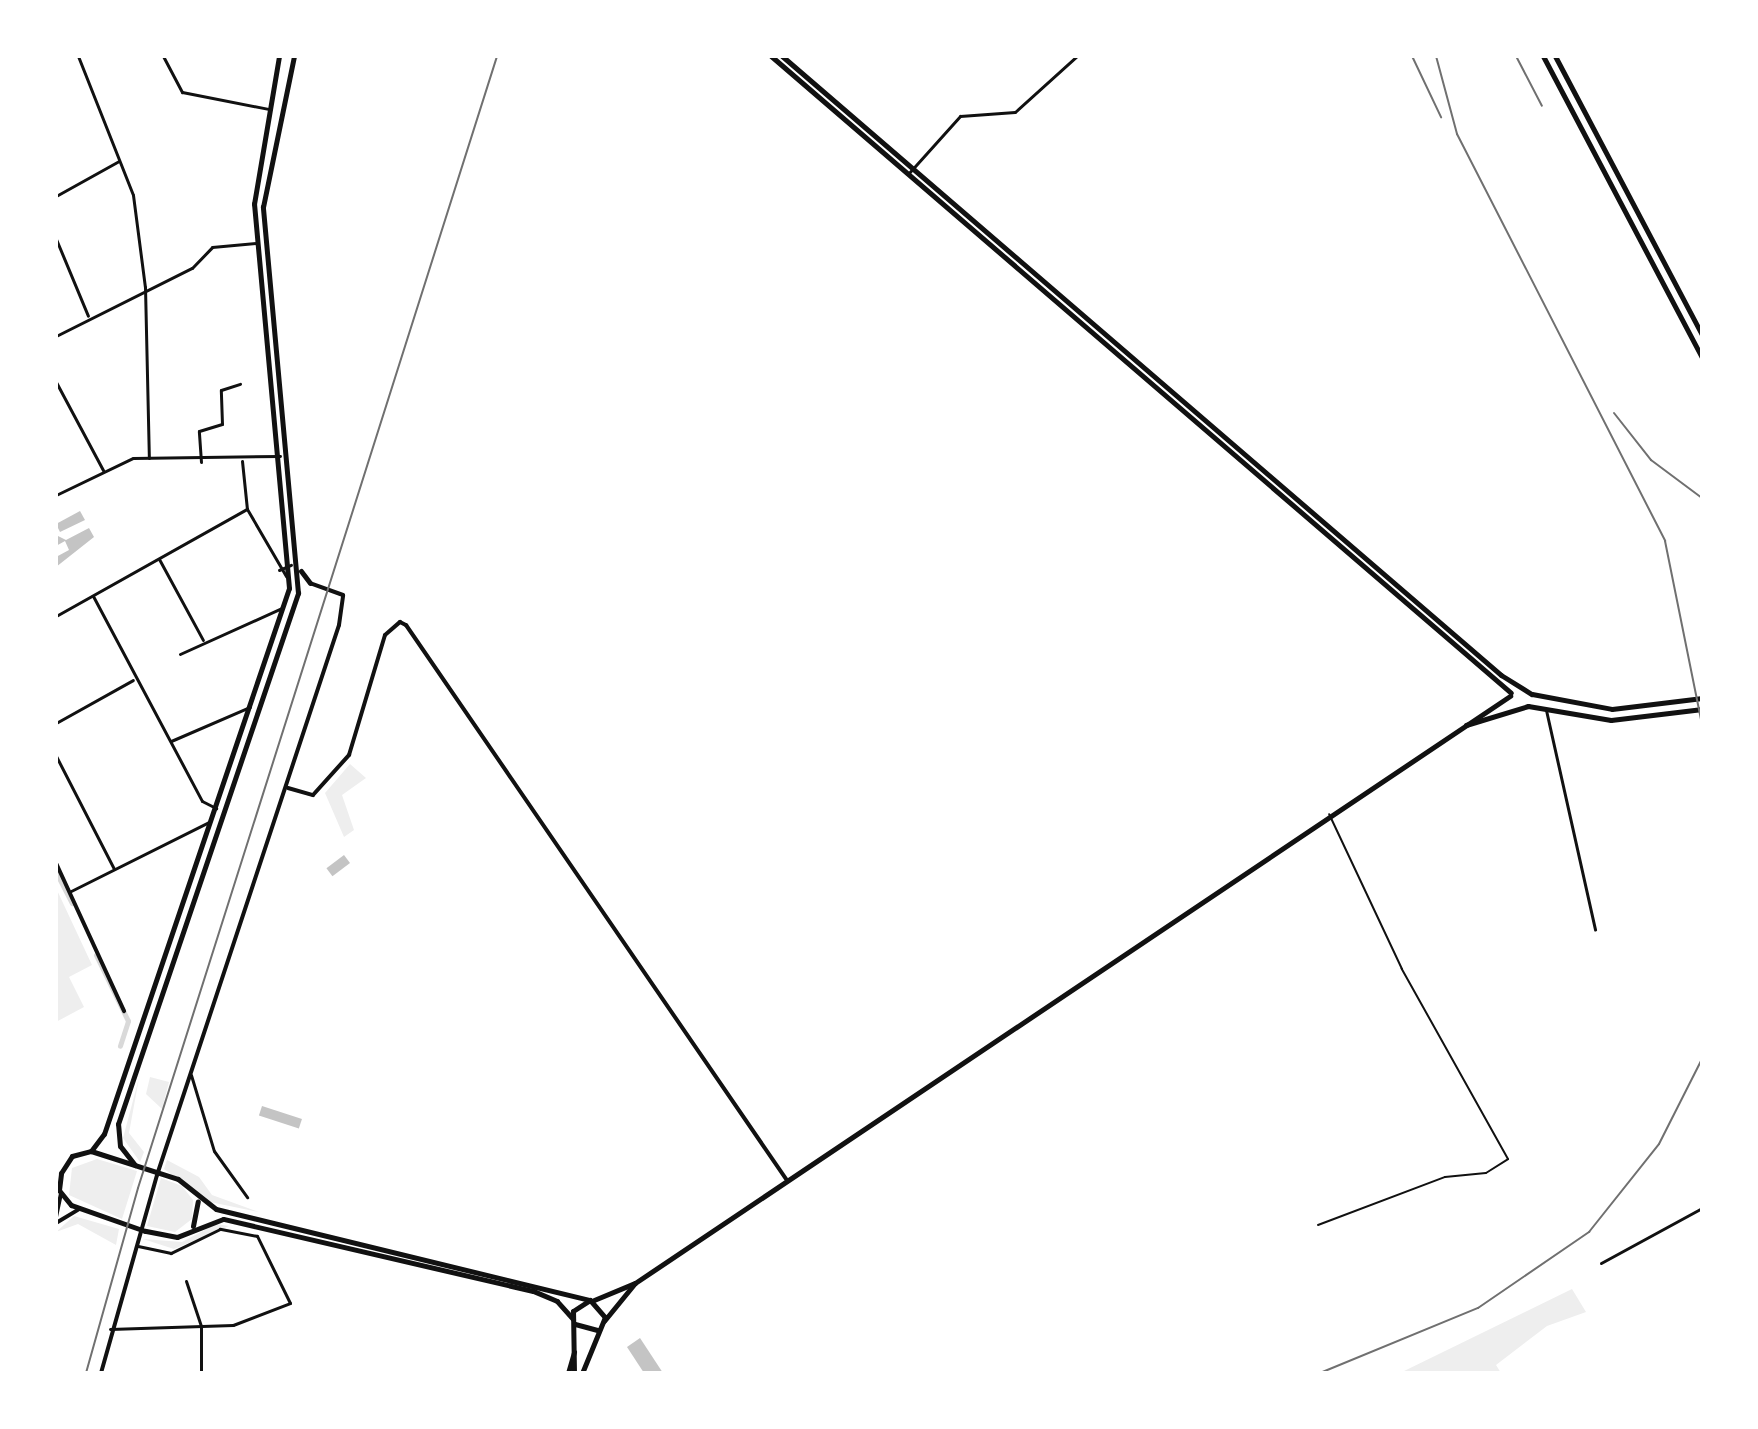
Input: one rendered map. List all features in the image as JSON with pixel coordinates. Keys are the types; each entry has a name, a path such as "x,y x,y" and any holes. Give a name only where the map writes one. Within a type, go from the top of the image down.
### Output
{"main road":[{"path":"56,1164 91,1151 104,1134 250,707 291,577 257,243 254,184 279,56"},
{"path":"137,1166 120,1146 118,1124 298,593 299,565 264,241 266,187 294,56"},
{"path":"771,56 1518,686 1532,694 1612,709 1702,698"},
{"path":"782,56 1510,694 1516,707"},
{"path":"1543,56 1702,358"},
{"path":"1555,56 1702,335"},
{"path":"267,120 272,127 281,123"},
{"path":"254,184 266,187"},
{"path":"299,565 310,583"},
{"path":"291,577 310,583"},
{"path":"298,593 310,583"},
{"path":"571,1373 576,1344 574,1322 577,1305 635,1283 1518,686"},
{"path":"1528,706 1532,694"},
{"path":"1457,728 1516,707 1528,706 1611,720 1702,709"},
{"path":"91,1151 162,1174 198,1200 592,1300"},
{"path":"66,1162 58,1184 61,1194 78,1210 121,1224 177,1237 193,1226 223,1219 533,1291 557,1301 587,1332 602,1325"},
{"path":"193,1226 198,1200"},
{"path":"583,1373 585,1359 602,1325 635,1283"},
{"path":"592,1300 602,1325"}],"street":[{"path":"78,56 133,195 145,287 149,458"},
{"path":"163,56 182,92 269,109"},
{"path":"910,171 960,116 1015,112 1077,56"},
{"path":"56,196 119,161"},
{"path":"56,239 89,318"},
{"path":"56,336 145,287 192,268 212,247 257,243"},
{"path":"56,382 103,470"},
{"path":"201,462 199,431 222,424 221,390 240,384"},
{"path":"56,495 103,470 149,458 201,462 280,456"},
{"path":"242,461 247,509 279,570 291,577"},
{"path":"56,616 247,509"},
{"path":"159,559 203,641"},
{"path":"279,570 291,565"},
{"path":"101,1373 110,1329 136,1245 288,788 344,604 341,592 310,583"},
{"path":"93,596 202,801 216,808"},
{"path":"180,654 203,641 283,608"},
{"path":"288,788 313,795 349,755 385,635 400,622 406,625 786,1179"},
{"path":"56,723 135,679"},
{"path":"171,741 250,707"},
{"path":"1546,710 1595,930"},
{"path":"56,756 114,869"},
{"path":"71,891 211,823"},
{"path":"56,863 124,1011"},
{"path":"191,1074 214,1151 247,1197"},
{"path":"56,1220 61,1194"},
{"path":"1601,1263 1702,1208"},
{"path":"56,1220 78,1210"},
{"path":"110,1329 233,1325 290,1303 257,1236 220,1229 171,1253 136,1245"},
{"path":"186,1281 201,1326 201,1373"}],"lane":[{"path":"1318,1225 1445,1177 1486,1173 1508,1159 1402,969 1329,814"}],"shaded area":[{"path":"350,764 366,778 342,795 354,830 344,837 325,793"},
{"path":"56,888 92,965 69,977 84,1007 56,1022"},
{"path":"150,1077 169,1082 162,1109 146,1094"},
{"path":"139,1078 129,1133 144,1152 140,1162 123,1138"},
{"path":"97,1159 137,1171 122,1219 69,1195 72,1168"},
{"path":"167,1160 199,1177 212,1195 259,1212 210,1202 164,1169"},
{"path":"161,1178 182,1186 193,1200 192,1219 175,1232 147,1226"},
{"path":"74,1216 119,1229 116,1245 78,1224 56,1232"},
{"path":"216,1224 229,1226 174,1249 143,1239 182,1242"},
{"path":"1572,1289 1586,1312 1547,1326 1496,1365 1501,1373 1400,1373"}],"building":[{"path":"80,511 85,520 60,532 56,524"},
{"path":"89,528 94,537 56,567 56,557 69,550 65,541 56,546 56,535 66,540"},
{"path":"344,855 350,863 332,876 326,868"},
{"path":"262,1106 302,1119 299,1128 259,1116"},
{"path":"640,1338 663,1373 644,1373 627,1347"}],"waterway":[{"path":"56,872 72,903"},
{"path":"96,955 128,1021 120,1046"}],"railway":[{"path":"86,1373 138,1188 497,56"},
{"path":"1412,56 1441,117"},
{"path":"1436,56 1457,134 1665,541 1702,725"},
{"path":"1516,56 1542,106"},
{"path":"1614,413 1651,460 1702,498"},
{"path":"1320,1373 1478,1308 1589,1232 1659,1144 1702,1059"}]}
